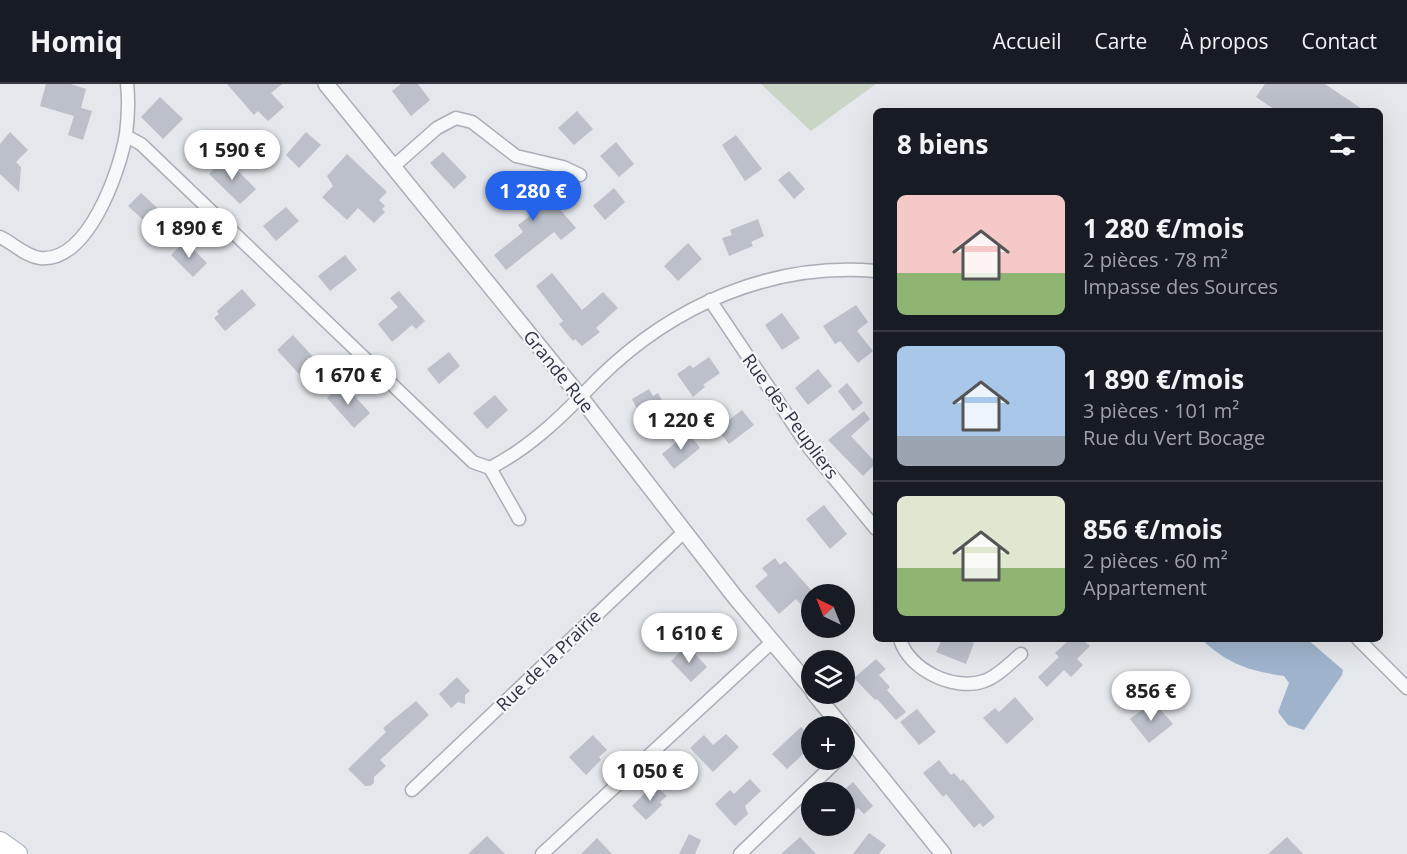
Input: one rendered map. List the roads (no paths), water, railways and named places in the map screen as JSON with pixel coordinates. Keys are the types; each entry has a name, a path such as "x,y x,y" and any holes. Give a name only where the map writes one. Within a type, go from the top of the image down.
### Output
{"main road":[{"path":"0,842 17,854"}],"street":[{"path":"0,237 19,250 40,258 61,255 74,247 86,233 102,204 126,136 127,84"},
{"name":"Grande Rue","path":"326,84 581,398 735,597 801,675"},
{"path":"394,166 437,128 456,118 472,122 516,156 563,167 580,175"},
{"path":"126,136 141,144 473,462 490,468 519,519"},
{"path":"490,468 514,456 651,333 711,300 741,287 795,273 854,269 873,271"},
{"name":"Rue des Peupliers","path":"711,300 810,449 873,525"},
{"name":"Rue de la Prairie","path":"412,790 685,531"},
{"path":"542,854 773,641"},
{"path":"901,642 902,647 928,672 957,683 984,681 1021,654"},
{"path":"1361,642 1407,688"},
{"path":"823,704 833,716"},
{"path":"855,755 943,854"},
{"path":"740,854 828,770"}],"water":[{"path":"1204,642 1310,642 1343,670 1342,675 1304,730 1288,725 1278,712 1289,683 1284,676 1249,669"}]}
